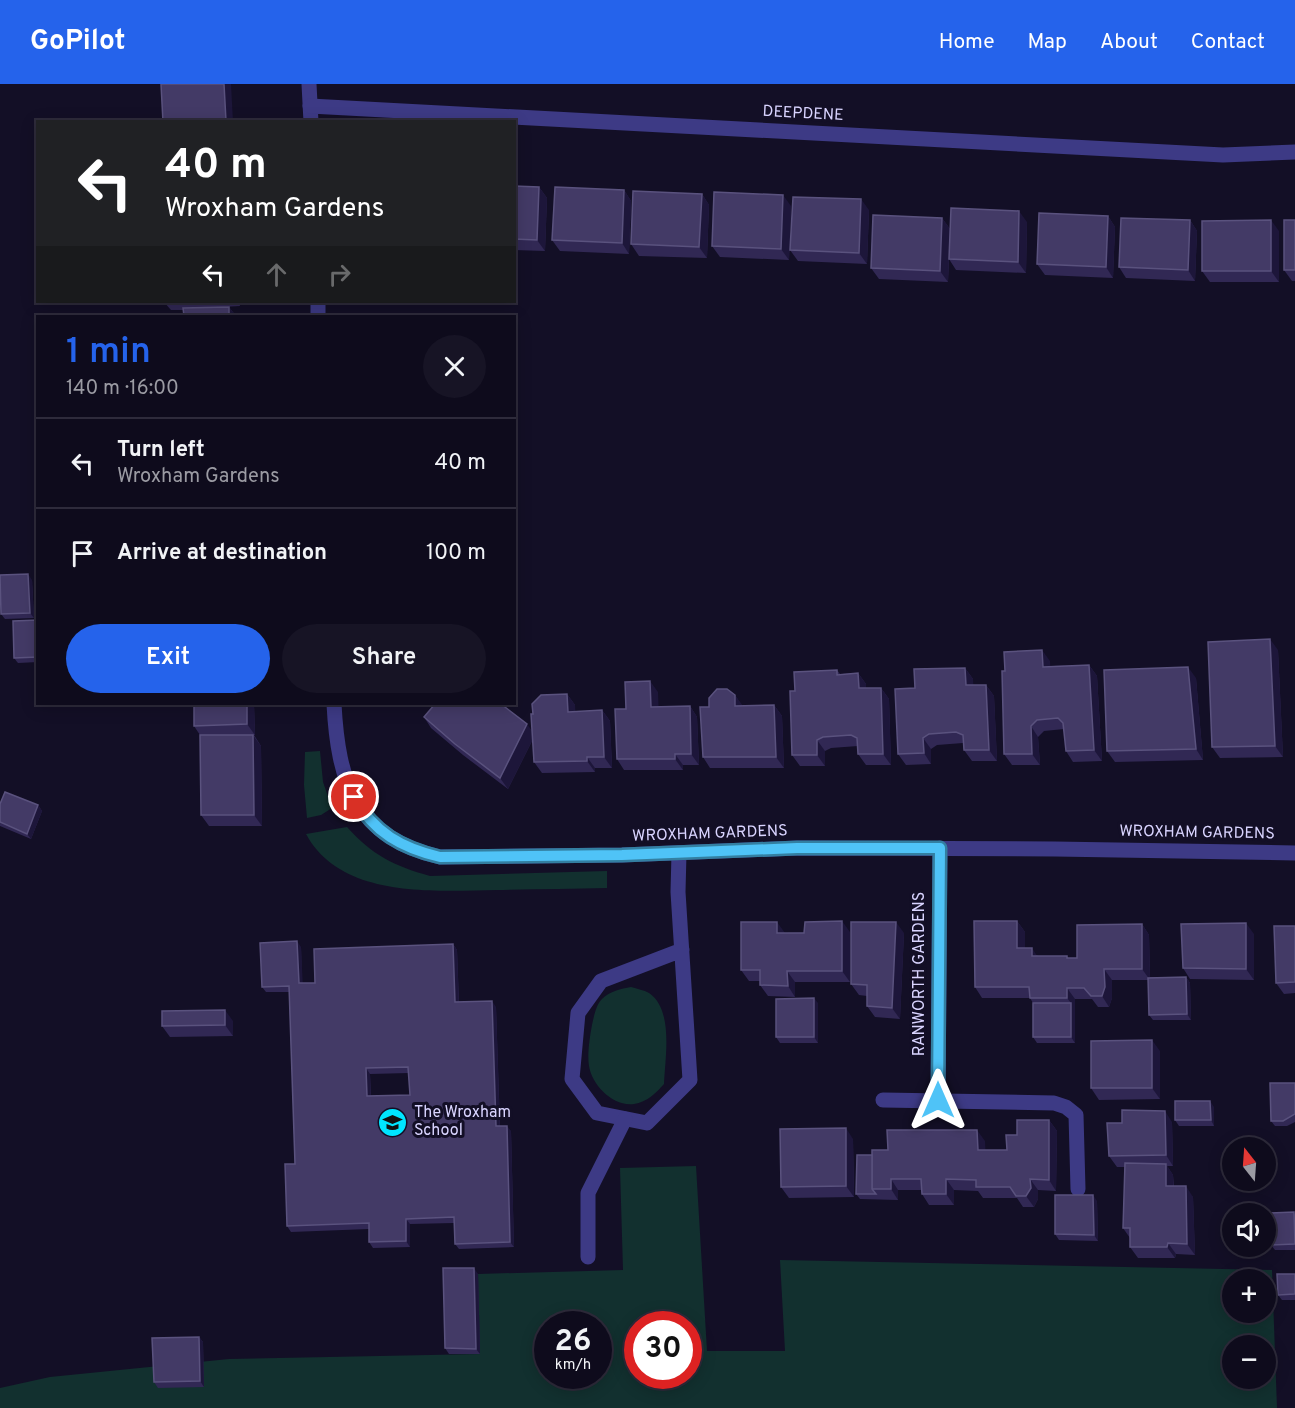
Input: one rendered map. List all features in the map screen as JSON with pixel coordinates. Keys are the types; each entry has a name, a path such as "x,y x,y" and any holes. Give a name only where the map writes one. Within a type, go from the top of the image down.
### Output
{"street":[{"path":"309,84 311,114"},
{"name":"DEEPDENE","path":"311,114 448,120"},
{"name":"DEEPDENE","path":"516,123 1223,154 1295,152"},
{"name":"WROXHAM GARDENS","path":"334,705 338,754 347,785 361,810 389,838 416,851 440,857 679,853 797,848 1295,853"},
{"name":"RANWORTH GARDENS","path":"938,1100 940,848"},
{"path":"679,853 678,892 682,950 690,1080 647,1124 597,1113 572,1078 578,1013 601,981 682,950"},
{"path":"883,1100 1054,1103 1066,1107 1076,1115 1078,1189"},
{"path":"588,1257 588,1193 625,1119"}],"green space":[{"path":"320,751 323,782 332,808 321,815 307,818 304,785 305,752"},
{"path":"347,827 365,845 384,858 430,876 607,871 607,888 446,891 391,887 365,881 342,870 322,855 306,834"},
{"path":"631,987 649,993 657,1001 665,1022 666,1048 664,1084 647,1099 639,1103 626,1104 611,1098 599,1087 591,1073 588,1061 590,1034 600,1001 612,992"},
{"path":"696,1166 707,1351 785,1351 780,1260 1223,1269 1222,1323 1274,1323 1274,1335 1222,1335 1222,1389 1276,1389 1276,1380 1277,1408 0,1408 0,1388 50,1377 229,1359 480,1354 478,1274 623,1270 620,1168"}],"building":[{"path":"161,84 224,84 226,120 163,120"},
{"path":"516,186 539,187 537,240 516,239"},
{"path":"555,187 624,190 622,243 552,240"},
{"path":"633,191 702,194 699,247 631,244"},
{"path":"714,192 783,195 781,249 712,246"},
{"path":"793,197 861,199 859,253 790,250"},
{"path":"951,208 1019,211 1018,262 949,259"},
{"path":"1039,213 1108,216 1106,267 1037,264"},
{"path":"873,215 942,218 940,271 871,268"},
{"path":"1121,218 1190,220 1188,270 1119,267"},
{"path":"1271,220 1271,271 1202,271 1202,221"},
{"path":"1284,220 1295,220 1295,270 1284,270"},
{"path":"229,307 229,315 184,315 183,308"},
{"path":"28,574 30,613 1,614 0,575"},
{"path":"36,620 36,657 14,658 13,621"},
{"path":"1270,639 1275,746 1212,747 1208,642"},
{"path":"1042,650 1043,667 1089,665 1094,750 1066,751 1063,723 1058,718 1037,720 1031,726 1032,754 1004,754 1002,671 1005,671 1004,652"},
{"path":"1188,667 1196,749 1107,751 1104,670"},
{"path":"965,668 966,685 986,685 989,750 964,750 963,735 956,732 929,734 923,738 924,753 898,754 895,689 915,688 914,669"},
{"path":"837,670 837,675 858,673 859,688 881,688 883,754 858,754 857,738 851,735 823,737 817,740 817,755 792,755 790,691 795,691 794,672"},
{"path":"650,681 651,707 690,706 691,754 675,754 675,759 617,759 615,709 626,709 625,682"},
{"path":"717,689 727,689 735,695 735,706 774,705 776,757 703,757 700,707 709,707 709,698"},
{"path":"567,694 568,712 602,710 604,757 587,757 587,761 534,762 532,704 541,695"},
{"path":"194,705 247,705 247,724 194,726"},
{"path":"434,705 502,705 527,724 500,778 424,717"},
{"path":"200,735 253,735 254,815 201,815"},
{"path":"5,792 38,805 27,834 0,822 0,804"},
{"path":"842,921 842,971 787,971 788,986 760,985 760,970 741,970 741,922 777,922 777,933 804,933 805,922"},
{"path":"974,921 1017,921 1017,948 1032,948 1032,956 1067,956 1067,958 1077,958 1077,925 1142,924 1142,969 1104,969 1105,987 1102,996 1091,996 1084,988 1067,988 1067,998 1030,998 1029,987 975,987"},
{"path":"851,922 896,922 892,1008 867,1006 867,985 851,984"},
{"path":"1246,923 1246,969 1183,968 1181,924"},
{"path":"1274,926 1295,926 1295,982 1276,983"},
{"path":"297,941 299,983 315,983 314,949 453,944 455,1002 492,1001 496,1126 507,1126 510,1242 455,1244 454,1217 406,1219 406,1241 369,1242 369,1223 287,1226 285,1164 295,1164 289,986 262,987 260,943","holes":["408,1067 410,1095 367,1096 366,1068"]},
{"path":"1186,977 1187,1014 1149,1015 1148,978"},
{"path":"814,998 814,1037 776,1037 776,999"},
{"path":"1033,1003 1071,1003 1071,1037 1033,1037"},
{"path":"225,1010 225,1025 162,1026 162,1011"},
{"path":"1152,1040 1152,1088 1091,1088 1091,1041"},
{"path":"1270,1083 1295,1083 1295,1114 1283,1121 1271,1121"},
{"path":"1175,1101 1210,1101 1211,1120 1175,1120"},
{"path":"1122,1110 1165,1111 1166,1155 1109,1156 1107,1123 1122,1123"},
{"path":"1017,1120 1049,1120 1049,1180 1030,1179 1031,1188 1026,1196 1016,1196 1010,1187 976,1187 976,1180 946,1179 946,1194 922,1194 921,1179 891,1179 891,1189 872,1189 872,1150 888,1150 887,1130 977,1130 978,1150 1007,1150 1006,1135 1017,1135"},
{"path":"846,1128 846,1186 781,1187 780,1129"},
{"path":"857,1155 872,1155 872,1189 876,1194 856,1194"},
{"path":"1125,1163 1166,1164 1166,1186 1186,1186 1187,1244 1168,1243 1167,1247 1130,1247 1130,1228 1123,1228"},
{"path":"1055,1195 1093,1195 1094,1235 1055,1234"},
{"path":"1294,1212 1295,1244 1276,1245 1276,1213"},
{"path":"443,1268 474,1268 476,1349 445,1348"},
{"path":"1277,1274 1295,1274 1295,1294 1278,1295"},
{"path":"199,1337 200,1381 154,1382 152,1338"}],"place":[{"name":"The Wroxham School","path":"393,1122"}],"route":[{"path":"354,797 361,810 389,838 416,851 440,857 622,855 797,848 940,848 938,1100"}]}
